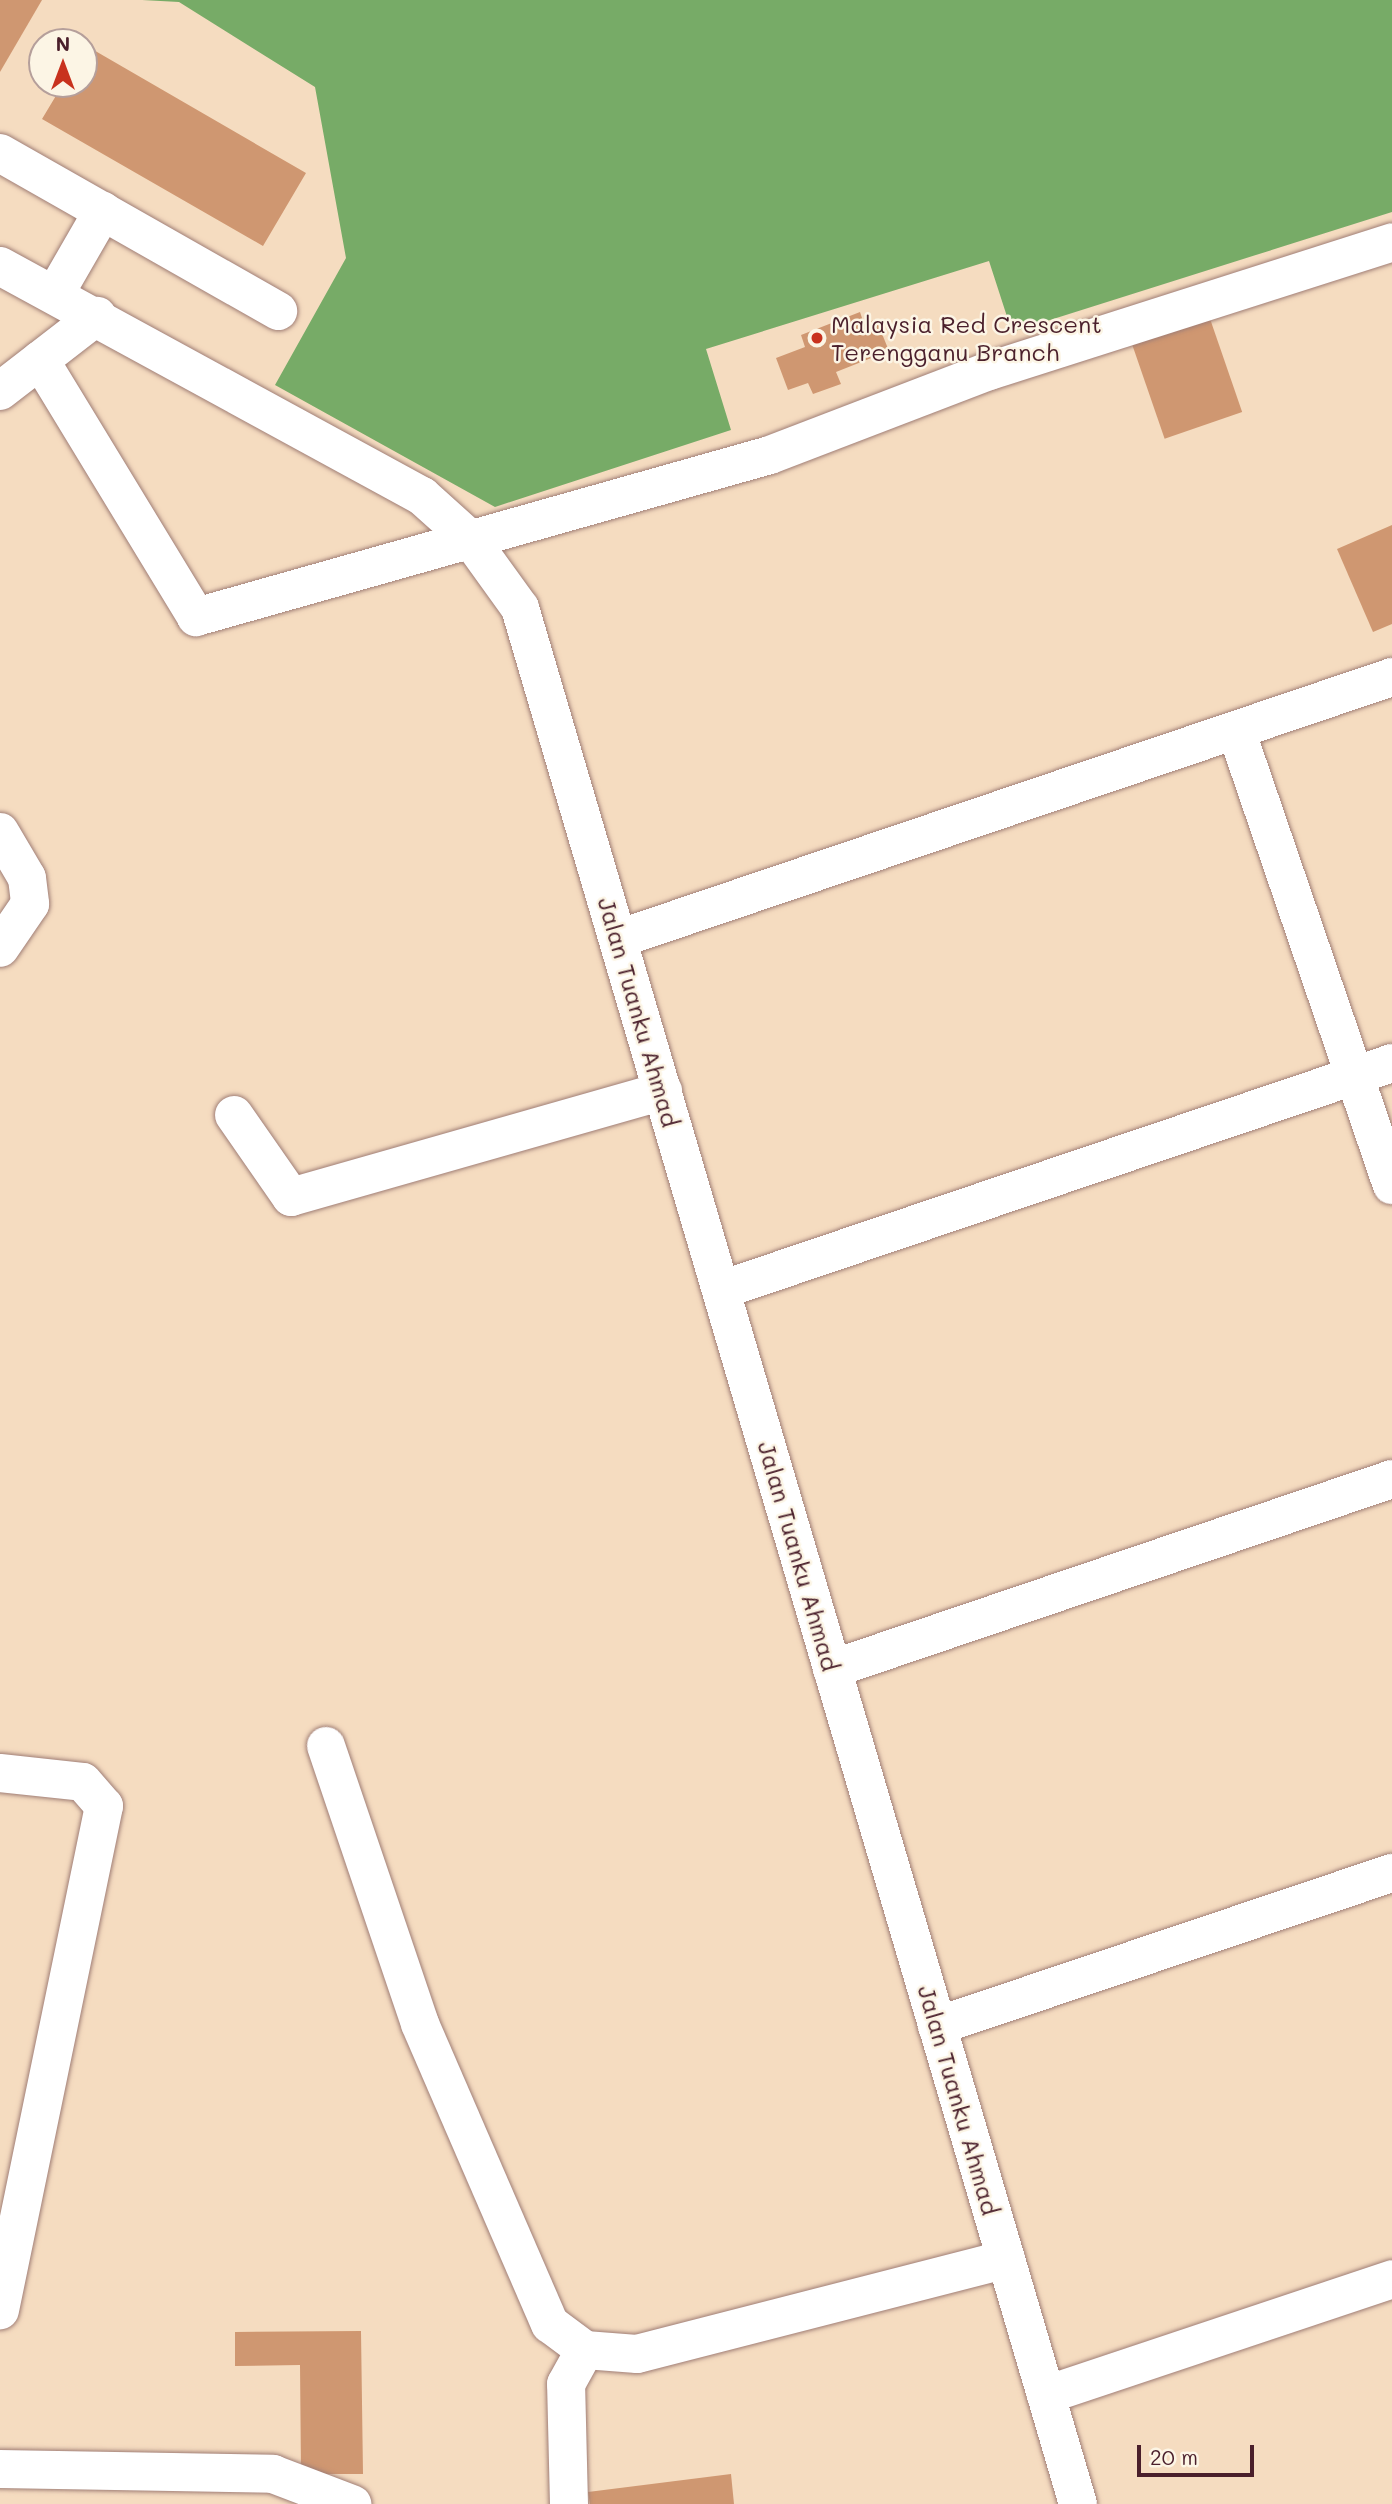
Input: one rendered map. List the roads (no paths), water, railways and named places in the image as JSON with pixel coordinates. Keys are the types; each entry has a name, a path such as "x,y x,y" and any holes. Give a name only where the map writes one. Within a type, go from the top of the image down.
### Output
{"street":[{"path":"0,153 278,311"},
{"path":"55,294 103,211"},
{"path":"40,360 196,617 769,455 989,371 1392,242"},
{"name":"Jalan Tuanku Ahmad","path":"0,266 97,316 422,496 471,540 520,608 1078,2504"},
{"path":"0,391 97,316"},
{"path":"618,939 1392,677"},
{"path":"1236,730 1392,1185"},
{"path":"0,832 27,878 30,904 0,948"},
{"path":"721,1290 1392,1063"},
{"path":"234,1115 290,1197 663,1091"},
{"path":"832,1669 1392,1479"},
{"path":"326,1746 420,2024 550,2324 585,2350 637,2354 1006,2259"},
{"path":"0,1773 83,1782 104,1806 0,2310"},
{"path":"937,2026 1392,1873"},
{"path":"1046,2395 1392,2279"},
{"path":"569,2504 566,2384 585,2350"},
{"path":"0,2469 273,2474 352,2504"}],"place":[{"name":"Malaysia Red Crescent Terengganu Branch","path":"817,338"}]}
